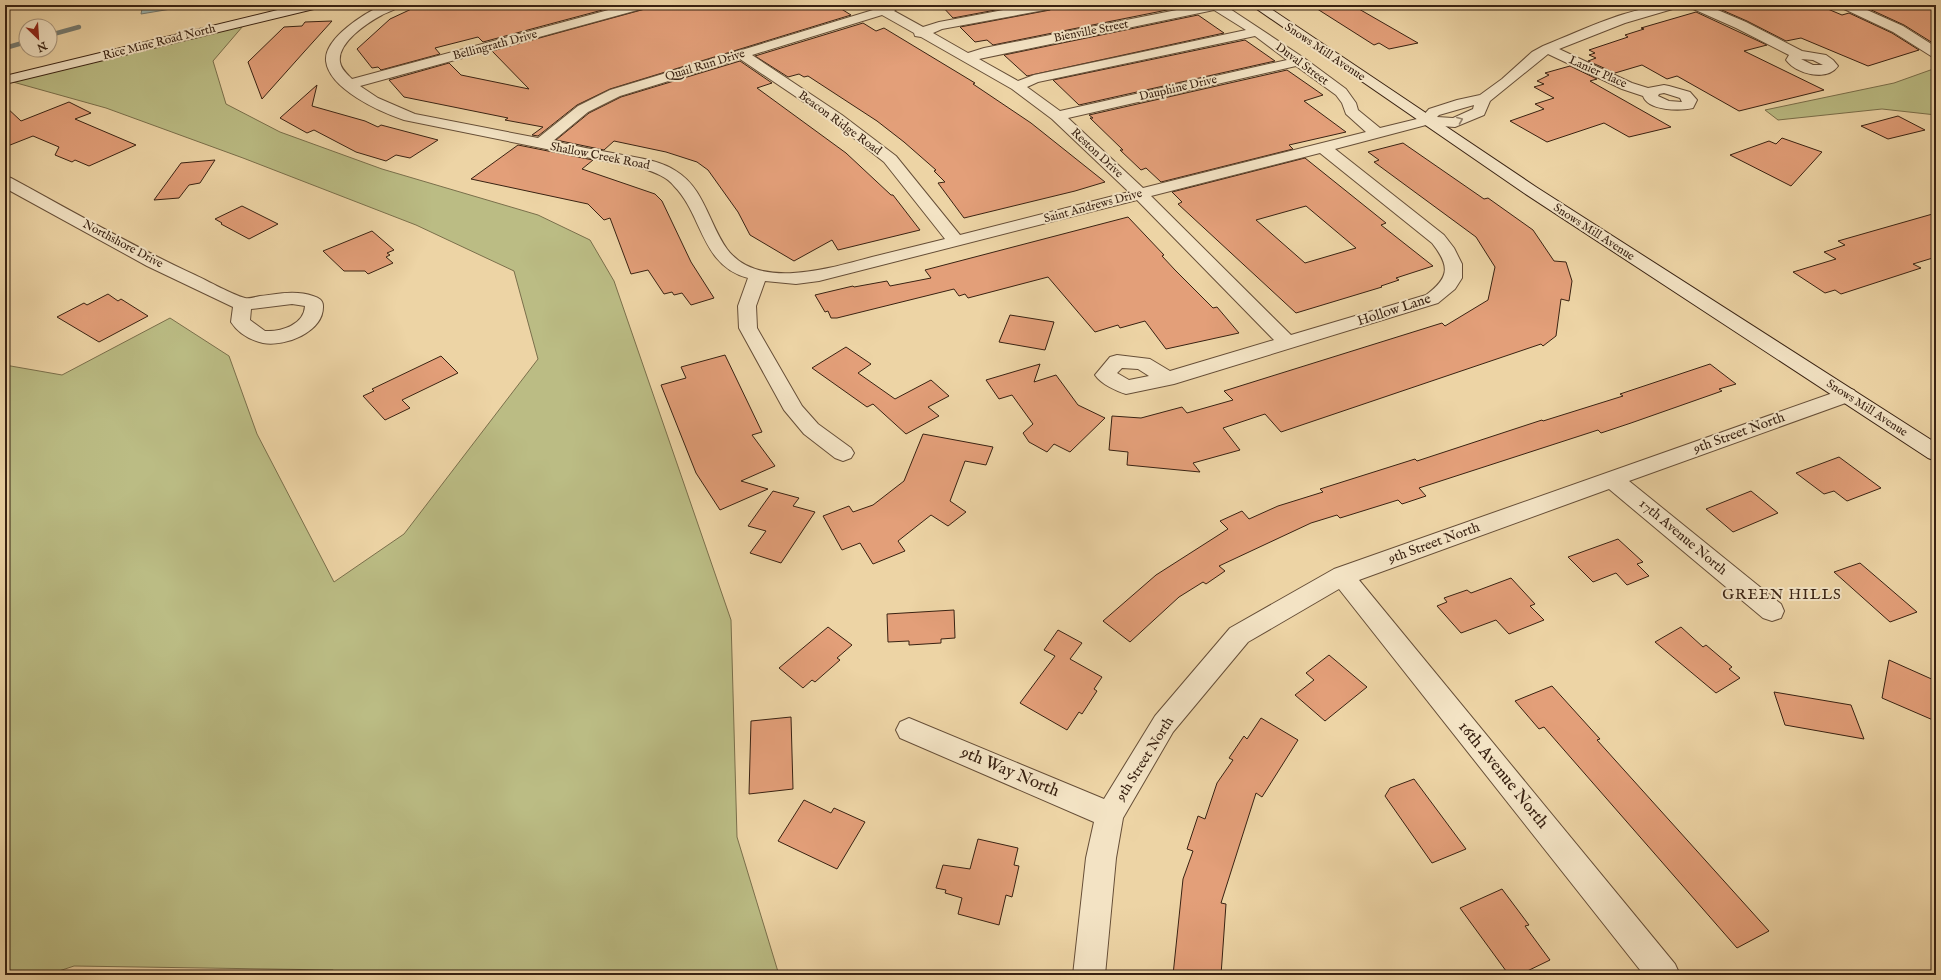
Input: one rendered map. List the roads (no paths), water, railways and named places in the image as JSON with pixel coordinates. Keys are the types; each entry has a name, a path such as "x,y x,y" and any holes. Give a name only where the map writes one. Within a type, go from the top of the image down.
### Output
{"street":[{"name":"Rice Mine Road North","path":"5,80 314,5"},
{"name":"Shallow Creek Road","path":"394,5 379,11 349,31 334,53 332,61 336,71 348,84 366,98 403,114 435,123 475,128 540,144 649,165 665,171 680,182 692,196 718,250 727,261 741,271 759,275"},
{"name":"Bellingrath Drive","path":"348,84 641,5"},
{"path":"878,8 902,5"},
{"path":"920,32 939,26 1050,5"},
{"name":"Duval Street","path":"1215,5 1257,32 1341,92 1348,102 1351,111 1378,134"},
{"name":"Bienville Street","path":"967,58 984,52 1215,5"},
{"name":"Snows Mill Avenue","path":"1257,5 1426,121 1530,190 1936,453"},
{"path":"1426,121 1455,123 1479,112 1484,99 1507,82 1538,55 1548,49 1620,20 1672,5"},
{"path":"1695,5 1741,25 1800,54"},
{"path":"1846,5 1898,29 1936,53"},
{"name":"Reston Drive","path":"878,8 1017,86 1057,116 1140,194 1288,343"},
{"name":"Quail Run Drive","path":"540,144 583,109 596,101 615,93 741,54 878,8"},
{"path":"1017,86 1034,80 1257,32"},
{"name":"Lanier Place","path":"1548,49 1628,86 1650,93"},
{"name":"Beacon Ridge Road","path":"741,54 837,118 890,159 957,242"},
{"name":"Dauphine Drive","path":"1057,116 1299,61"},
{"name":"Saint Andrews Drive","path":"759,275 796,279 819,276 957,242 1426,121"},
{"name":"Hollow Lane","path":"1167,379 1432,299 1446,290 1454,278 1454,265 1448,251 1438,239 1324,148"},
{"name":"Northshore Drive","path":"5,181 153,262 243,304"},
{"path":"759,275 747,298 746,313 748,328 794,410 811,430 843,453"},
{"name":"9th Street North","path":"1089,975 1101,858 1110,815 1164,724 1239,635 1342,576 1847,395"},
{"name":"17th Avenue North","path":"1612,479 1772,611"},
{"name":"16th Avenue North","path":"1342,576 1664,975"},
{"name":"9th Way North","path":"909,730 1110,815"}],"water":[{"path":"156,5 195,5 141,14 142,9"}],"waterway":[{"path":"58,33 79,27"},
{"path":"5,48 18,44"}],"district":[{"name":"GREEN HILLS","path":"1782,594"}]}
